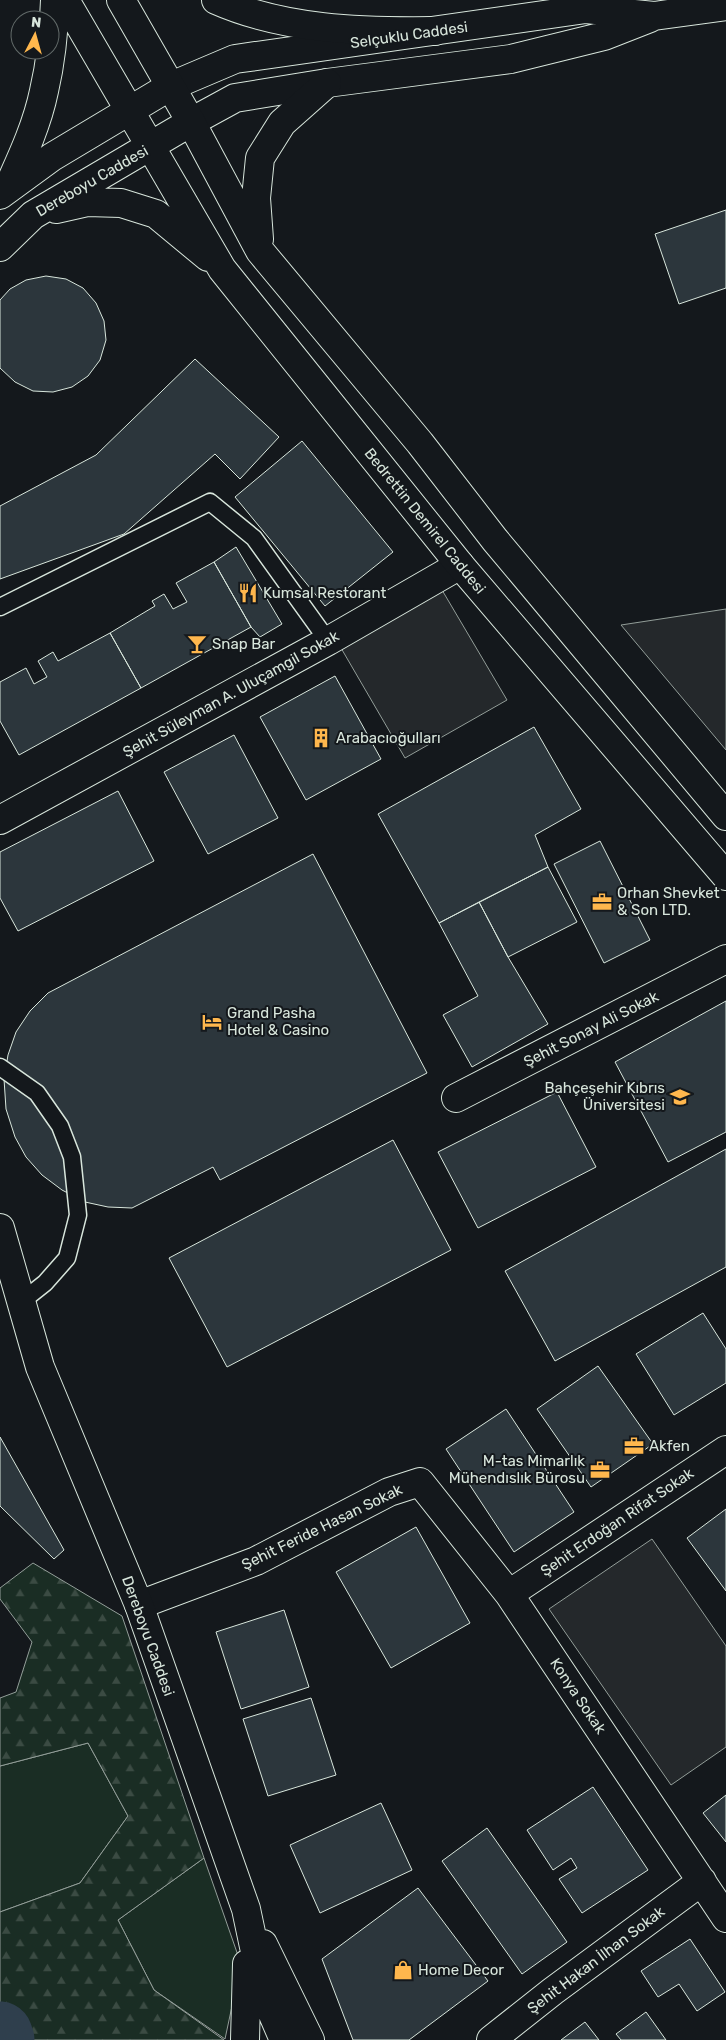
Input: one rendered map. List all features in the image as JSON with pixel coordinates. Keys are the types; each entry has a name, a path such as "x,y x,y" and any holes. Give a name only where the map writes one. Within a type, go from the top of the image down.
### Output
{"main road":[{"path":"4,192 28,143 44,93 54,33 54,0"},
{"name":"Bedrettin Demirel Caddesi","path":"65,0 222,269 460,565 726,876"},
{"path":"121,0 169,87 191,122 260,250 420,443 495,540 726,816"},
{"path":"216,0 234,8 295,23 372,32 435,31"},
{"name":"Selçuklu Caddesi","path":"169,87 235,59 586,9 654,16 726,6"},
{"name":"Selçuklu Caddesi","path":"191,122 235,98 327,82 511,59 604,36 654,16"},
{"path":"260,250 256,198 260,158 282,123 327,82"},
{"path":"4,192 52,157 169,87"},
{"name":"Dereboyu Caddesi","path":"0,247 33,215 191,122"},
{"path":"33,215 87,202 121,203 156,214 222,269"},
{"name":"Şehit Süleyman A. Uluçamgil Sokak","path":"0,820 328,641 460,565"},
{"name":"Şehit Sonay Ali Sokak","path":"456,1098 726,959"},
{"name":"Dereboyu Caddesi","path":"0,1228 11,1301 40,1366 139,1605 246,1909 310,2040"},
{"name":"Şehit Erdoğan Rifat Sokak","path":"509,1594 726,1450"},
{"name":"Şehit Feride Hasan Sokak","path":"139,1605 256,1561 389,1492 420,1482"},
{"name":"Konya Sokak","path":"420,1482 509,1594 726,1918"},
{"name":"Şehit Hakan İlhan Sokak","path":"491,2040 553,1991 702,1881"},
{"path":"245,2040 248,1974 246,1909"},
{"name":"Dereboyu Caddesi","path":"246,1909 264,1994 284,2040"}],"lane":[{"path":"0,607 210,502 254,538 328,641"},
{"path":"0,1067 37,1093 60,1126 72,1157 78,1215 67,1258 45,1282 11,1301"}],"green space":[{"path":"33,1563 122,1616 204,1858 118,1920 154,1990 224,2040 0,2040 0,1912 80,1883 128,1816 88,1743 0,1766 0,1698 16,1692 32,1642 0,1599 0,1588"},
{"path":"88,1743 128,1816 80,1883 0,1912 0,1766"},
{"path":"204,1858 241,1964 225,2039 154,1990 118,1920"}],"shaded area":[{"path":"442,590 507,700 405,758 341,648"},
{"path":"726,609 726,750 621,625"},
{"path":"652,1539 726,1646 726,1747 671,1785 549,1609"}],"building":[{"path":"726,210 726,288 679,304 655,234"},
{"path":"46,276 66,279 83,288 96,303 104,321 106,340 100,360 88,376 72,387 53,392 33,391 15,382 0,368 0,300 10,289 26,280"},
{"path":"195,359 279,437 240,479 215,454 124,534 0,579 0,506 96,455"},
{"path":"302,441 393,552 325,606 235,497"},
{"name":"Kumsal Restorant","path":"236,547 282,624 260,637 251,627 214,562"},
{"path":"214,562 251,627 141,688 110,633 155,606 152,601 164,594 173,609 187,602 176,583"},
{"path":"110,633 141,688 19,755 0,721 0,682 26,668 34,684 47,677 38,661 53,652 58,661"},
{"name":"Arabacıoğulları","path":"335,676 381,759 306,800 260,717"},
{"path":"534,727 581,809 535,835 548,867 439,923 378,814"},
{"path":"234,735 278,818 208,854 164,772"},
{"path":"118,791 154,861 18,931 0,898 0,852"},
{"name":"Orhan Shevket & Son LTD.","path":"600,841 650,940 604,963 554,864"},
{"name":"Grand Pasha Hotel & Casino","path":"313,854 427,1073 220,1180 213,1167 132,1208 108,1207 85,1202 62,1190 42,1175 26,1157 15,1137 6,1109 4,1079 8,1055 16,1032 30,1011 48,993"},
{"path":"548,867 577,922 508,957 479,902"},
{"path":"479,902 508,957 548,1024 472,1067 443,1015 478,996 439,923"},
{"name":"Bahçeşehir Kıbrıs Üniversitesi","path":"726,1001 726,1132 668,1162 615,1062"},
{"path":"557,1092 596,1167 478,1228 438,1152"},
{"path":"393,1140 451,1250 227,1367 169,1258"},
{"path":"726,1149 726,1267 555,1361 505,1271"},
{"path":"703,1313 726,1349 726,1383 674,1415 636,1354"},
{"path":"598,1366 653,1444 591,1487 537,1409"},
{"path":"506,1409 574,1512 514,1552 446,1449"},
{"path":"0,1437 64,1550 54,1559 0,1506"},
{"path":"726,1509 726,1591 687,1538"},
{"path":"416,1527 470,1623 391,1668 336,1572"},
{"path":"284,1610 309,1687 241,1709 216,1632"},
{"path":"311,1698 336,1775 268,1796 243,1719"},
{"path":"593,1787 648,1870 582,1913 559,1879 577,1868 571,1858 553,1870 527,1830"},
{"path":"726,1795 726,1842 703,1813"},
{"path":"381,1803 412,1870 320,1913 290,1845"},
{"path":"487,1828 567,1942 522,1974 442,1861"},
{"name":"Home Decor","path":"418,1888 488,1981 409,2040 353,2040 322,1959"},
{"path":"690,1939 725,1992 697,2011 679,1984 658,1997 641,1971"},
{"path":"646,2012 666,2040 621,2040 616,2034"},
{"path":"585,2022 599,2040 561,2040"}],"waterway":[{"path":"0,2034 2,2040"}],"place":[{"name":"Kumsal Restorant","path":"248,593"},
{"name":"Snap Bar","path":"197,644"},
{"name":"Arabacıoğulları","path":"321,738"},
{"name":"Orhan Shevket & Son LTD.","path":"602,902"},
{"name":"Grand Pasha Hotel & Casino","path":"212,1022"},
{"name":"Bahçeşehir Kıbrıs Üniversitesi","path":"680,1097"},
{"name":"Akfen","path":"634,1446"},
{"name":"M-tas Mimarlık Mühendıslık Bürosu","path":"600,1470"},
{"name":"Home Decor","path":"403,1970"}]}
